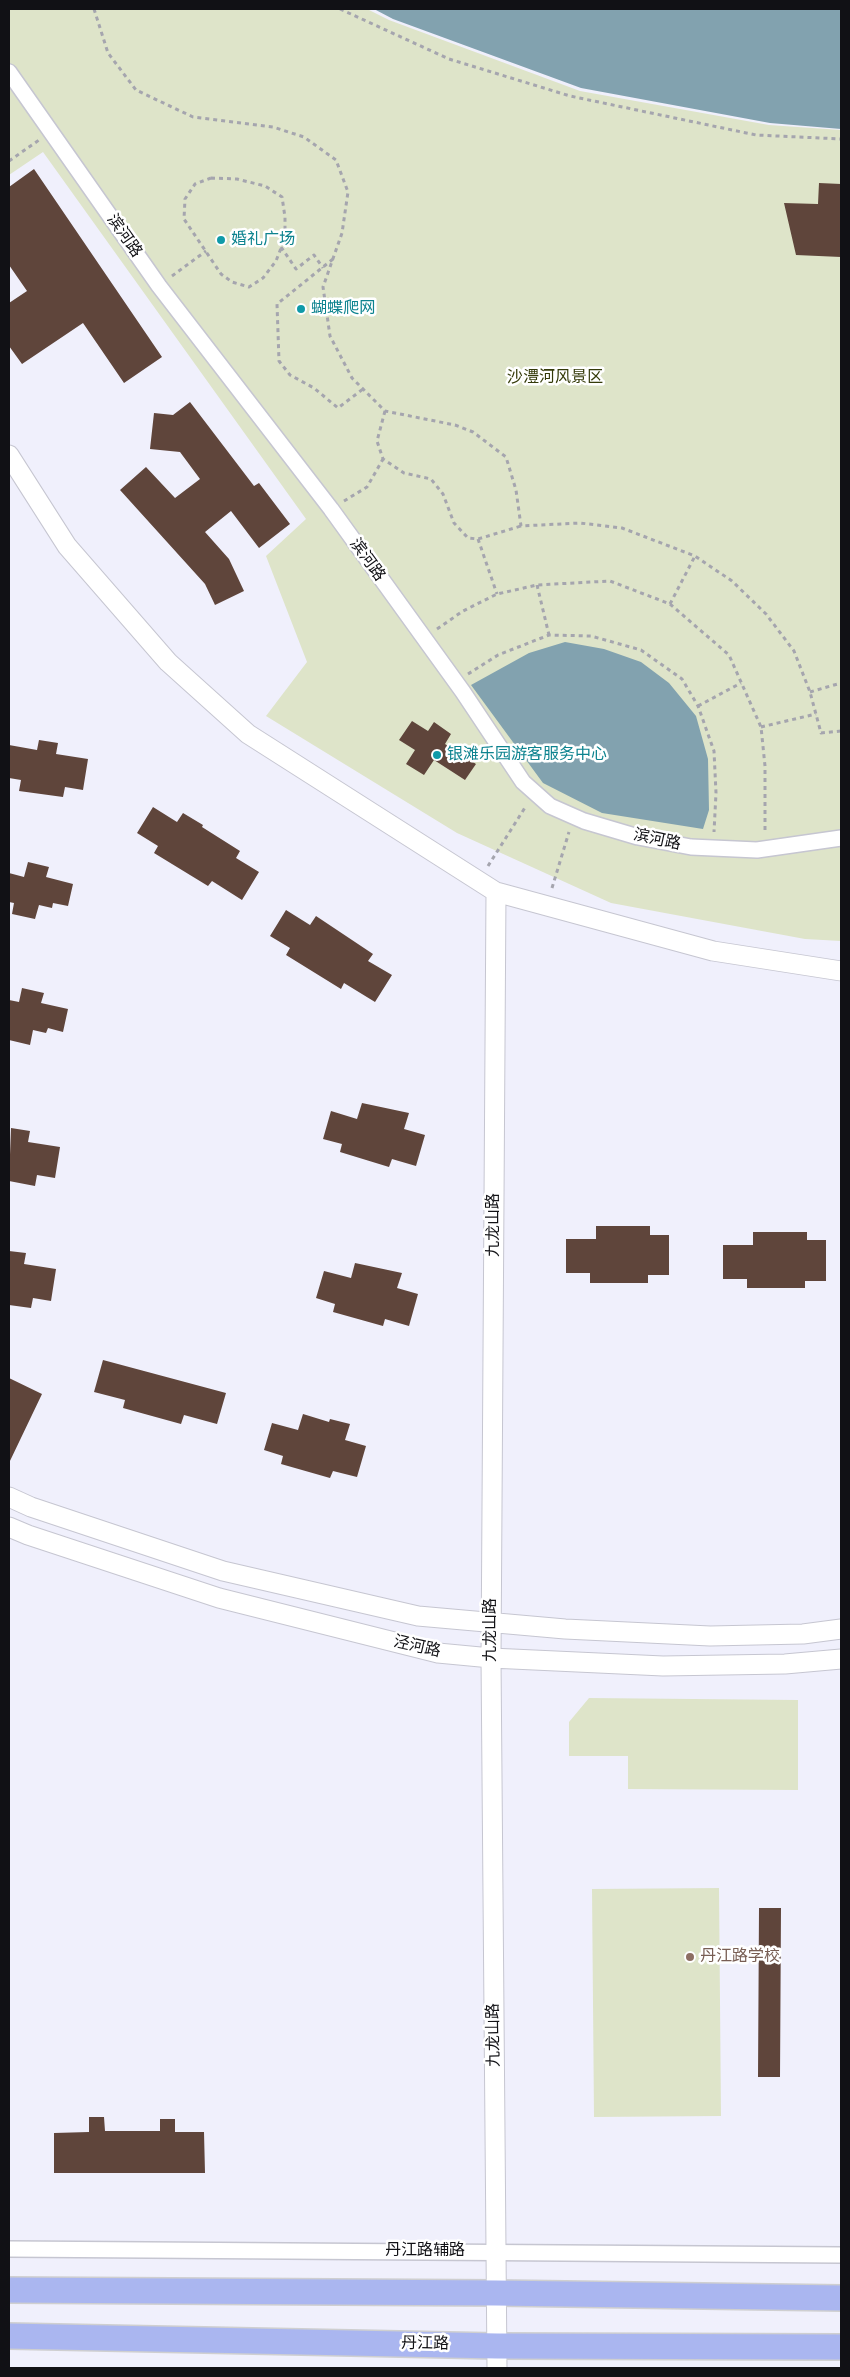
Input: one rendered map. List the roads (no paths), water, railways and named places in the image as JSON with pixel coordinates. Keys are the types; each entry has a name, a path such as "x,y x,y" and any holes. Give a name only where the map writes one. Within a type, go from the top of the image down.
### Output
{"highway":[{"path":"9,2290 497,2293 841,2298"},
{"name":"丹江路","path":"9,2336 497,2357 841,2347"}],"street":[{"name":"滨河路","path":"9,72 159,286 330,509 424,639 522,782 550,806 574,817 638,837 691,847 764,849 841,838"},
{"path":"9,455 67,546 168,662 248,734 496,892 712,951 841,971"},
{"name":"九龙山路","path":"496,892 491,1658 497,2357"},
{"name":"泾河路","path":"9,1497 31,1507 223,1571 418,1616 565,1629 710,1636 802,1634 841,1629"},
{"name":"泾河路","path":"9,1527 219,1598 438,1653 491,1658 663,1666 785,1664 841,1659"},
{"name":"丹江路辅路","path":"9,2249 841,2255"}],"water":[{"path":"374,9 841,9 841,129 770,123 581,88 393,19"},
{"path":"565,642 604,649 641,662 669,683 696,716 708,759 709,810 703,829 602,813 543,783 471,685 529,653"}],"place":[{"name":"婚礼广场","path":"221,240"},
{"name":"蝴蝶爬网","path":"301,309"},
{"name":"银滩乐园游客服务中心","path":"437,755"},
{"name":"丹江路学校","path":"690,1957"}],"park label":[{"name":"沙澧河风景区","path":"555,378"}]}
